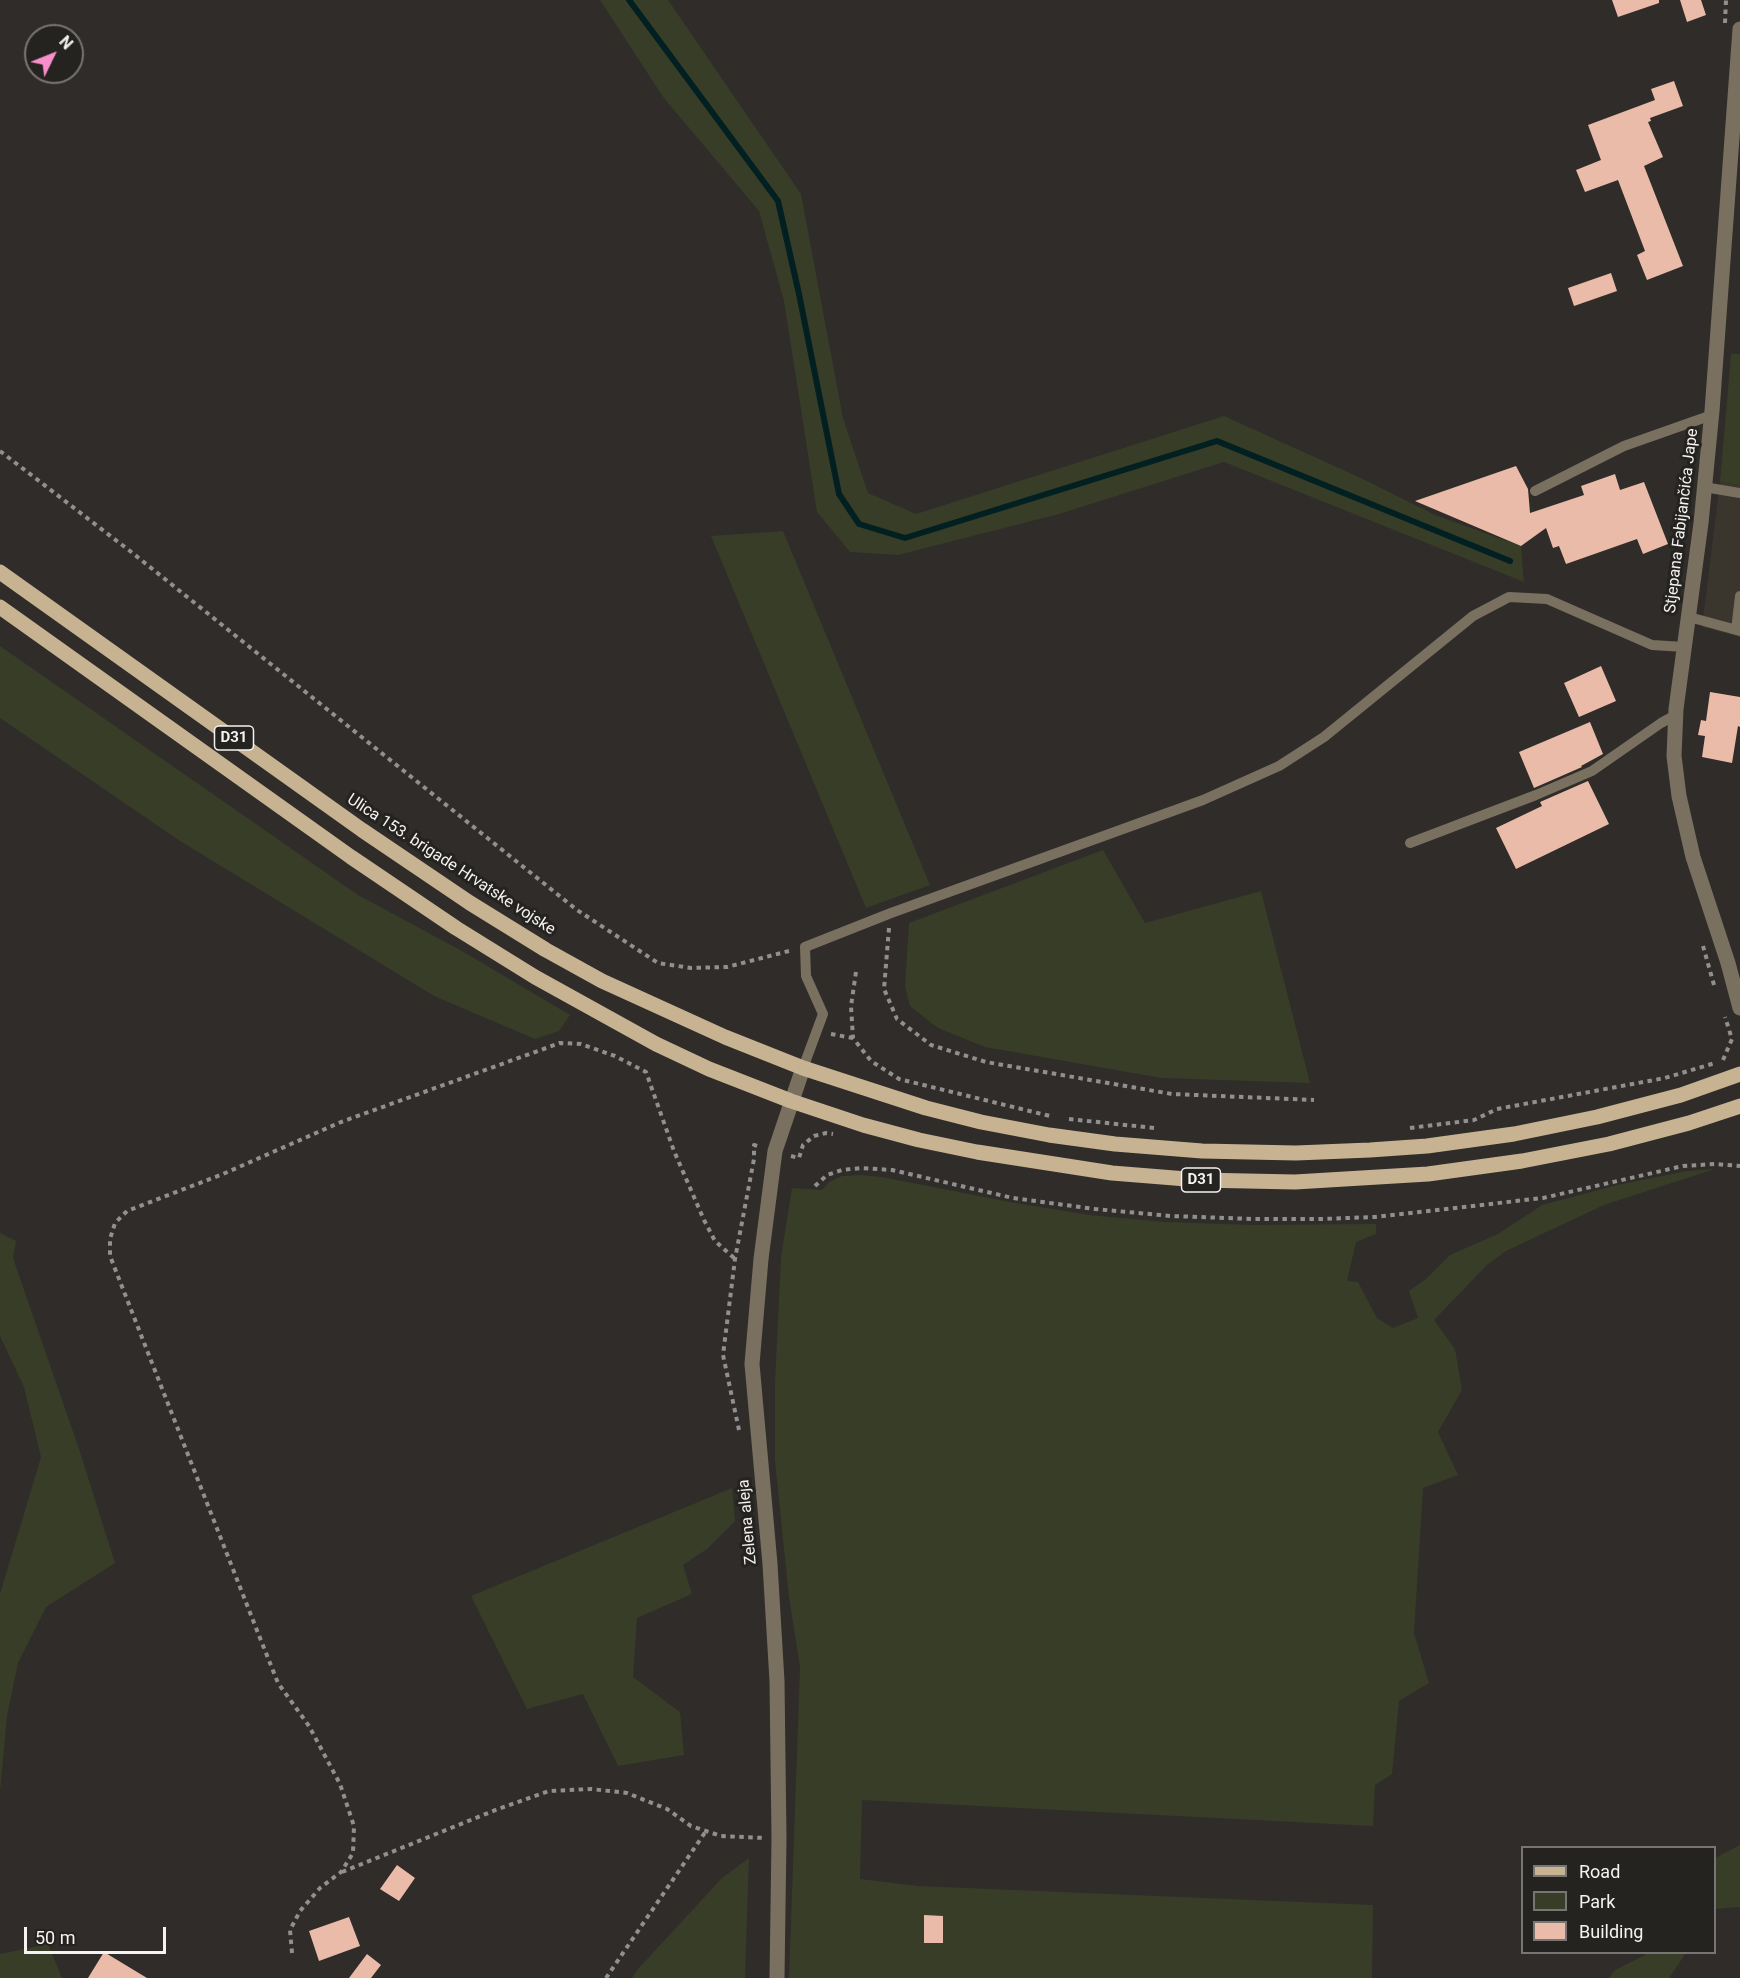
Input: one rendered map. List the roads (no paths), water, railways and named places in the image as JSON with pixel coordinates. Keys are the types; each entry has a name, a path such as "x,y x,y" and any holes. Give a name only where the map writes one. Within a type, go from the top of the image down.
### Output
{"main road":[{"name":"Ulica 153. brigade Hrvatske vojske","path":"0,572 353,823 498,921 602,981 725,1037 802,1068 926,1108 981,1122 1049,1135 1115,1144 1191,1150 1296,1153 1427,1146 1514,1134 1681,1095 1740,1074"},
{"name":"D31","path":"0,607 351,857 456,928 535,977 656,1044 710,1069 791,1101 863,1125 919,1140 1047,1164 1112,1173 1199,1180 1295,1182 1428,1174 1522,1161 1609,1144 1689,1123 1740,1106"}],"street":[{"name":"Stjepana Fabijančića Jape","path":"1740,29 1712,415 1676,715 1674,756 1679,796 1693,856 1740,1008"},
{"name":"Zelena aleja","path":"777,1978 779,1838 777,1681 770,1564 752,1364 761,1259 775,1152 802,1068"}],"lane":[{"path":"1535,491 1624,446 1712,415"},
{"path":"1704,487 1740,493"},
{"path":"1689,617 1738,631 1740,596"},
{"path":"802,1068 823,1014 806,976 805,947 891,913 1203,800 1279,766 1324,737 1473,616 1509,597 1547,599 1653,645 1684,647"},
{"path":"1410,843 1592,771 1676,715"}],"waterway":[{"path":"629,0 778,201 839,494 859,524 905,538 1217,441 1510,561"}]}
